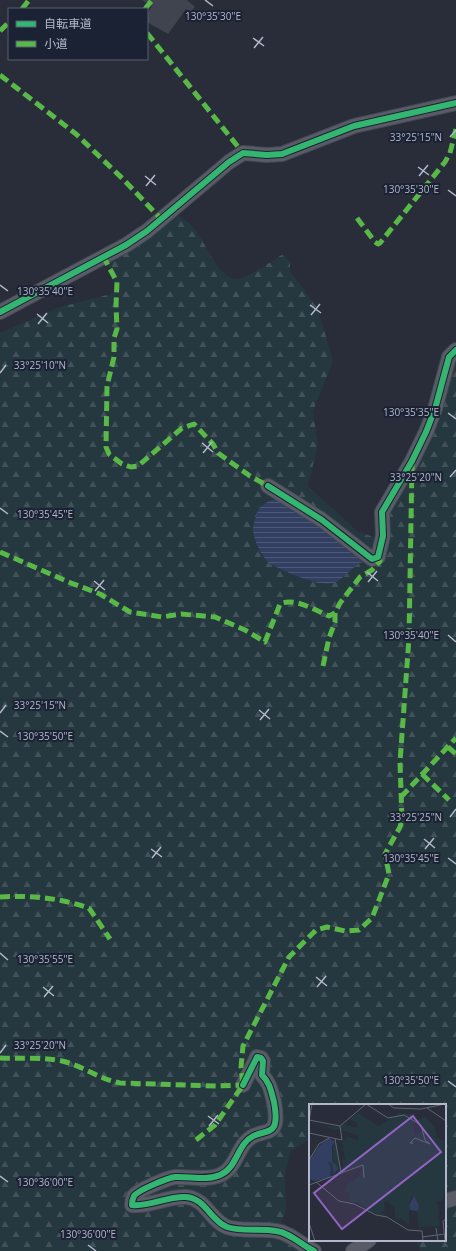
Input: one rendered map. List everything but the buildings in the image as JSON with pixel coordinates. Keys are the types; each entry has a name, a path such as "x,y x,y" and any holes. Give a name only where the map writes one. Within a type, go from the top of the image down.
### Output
{"street":[{"path":"0,312 126,244 147,231 229,162 243,153 267,155 282,154 354,126 456,103"},
{"path":"268,486 322,520 372,559 378,557 383,536 382,512 412,461 426,432 435,409 449,358 456,350"},
{"path":"243,1085 253,1061 257,1057 262,1058 262,1075 268,1081 276,1113 276,1124 272,1129 256,1136 244,1144 228,1170 220,1175 209,1178 173,1178 144,1189 134,1196 132,1205 142,1206 187,1197 197,1200 227,1227 277,1231 289,1235 314,1251"},
{"path":"446,1201 456,1198"},
{"path":"353,1251 368,1241"}],"green space":[{"path":"174,214 194,228 212,258 230,278 236,279 247,276 283,254 290,262 290,271 318,309 333,361 313,411 318,444 308,486 357,531 384,541 386,513 450,367 456,359 456,1251 420,1251 416,1241 446,1241 446,1104 309,1104 309,1140 291,1151 285,1175 286,1212 281,1221 318,1251 0,1251 0,333 57,308 111,294 116,289 116,285 108,263 113,258 134,248","holes":["259,508 368,560 361,561 323,584 310,581 270,564 257,544 253,530"]}],"water":[{"path":"280,498 368,560 363,561 338,581 324,584 304,579 270,564 259,549 253,527 259,508 269,501"}],"marked path":[{"path":"23,8 29,0"},
{"path":"146,8 152,0"},
{"path":"0,31 8,23"},
{"path":"148,34 243,153"},
{"path":"0,75 76,134 123,179 161,219"},
{"path":"357,218 375,242 378,244 380,243 445,162 450,153 456,129"},
{"path":"103,256 117,282 117,329 114,338 114,357 107,386 106,447 109,454 122,464 131,467 138,466 182,428 194,424 213,444 218,453 250,476 268,486"},
{"path":"196,1140 215,1125 243,1085 241,1067 243,1046 289,957 316,930 327,927 345,931 359,930 372,918 389,874 385,854 400,827 402,820 400,762 409,638 412,463"},
{"path":"0,552 100,594 130,612 162,617 181,614 215,617 245,630 265,642 280,604 286,602 298,603 329,616 335,613"},
{"path":"323,666 329,638 335,622 335,613 340,603 360,577 372,570 380,561 378,557"},
{"path":"401,797 456,738"},
{"path":"448,747 456,754"},
{"path":"422,774 449,800"},
{"path":"0,897 22,896 45,898 89,908 110,939"},
{"path":"0,1058 62,1061 70,1063 105,1079 120,1083 217,1086 243,1085"}],"cycle path":[{"path":"0,312 126,245 147,231 229,162 243,153 267,155 282,154 354,126 456,103"},
{"path":"268,486 322,520 372,559 378,557 383,536 382,512 412,461 426,432 435,409 449,357 456,350"},
{"path":"243,1085 257,1057 261,1058 263,1061 262,1075 269,1084 274,1102 276,1115 275,1124 272,1129 250,1138 244,1144 231,1166 224,1173 209,1178 175,1177 166,1180 137,1194 132,1201 132,1205 179,1197 193,1198 203,1205 221,1224 227,1227 281,1232 314,1251"}]}
